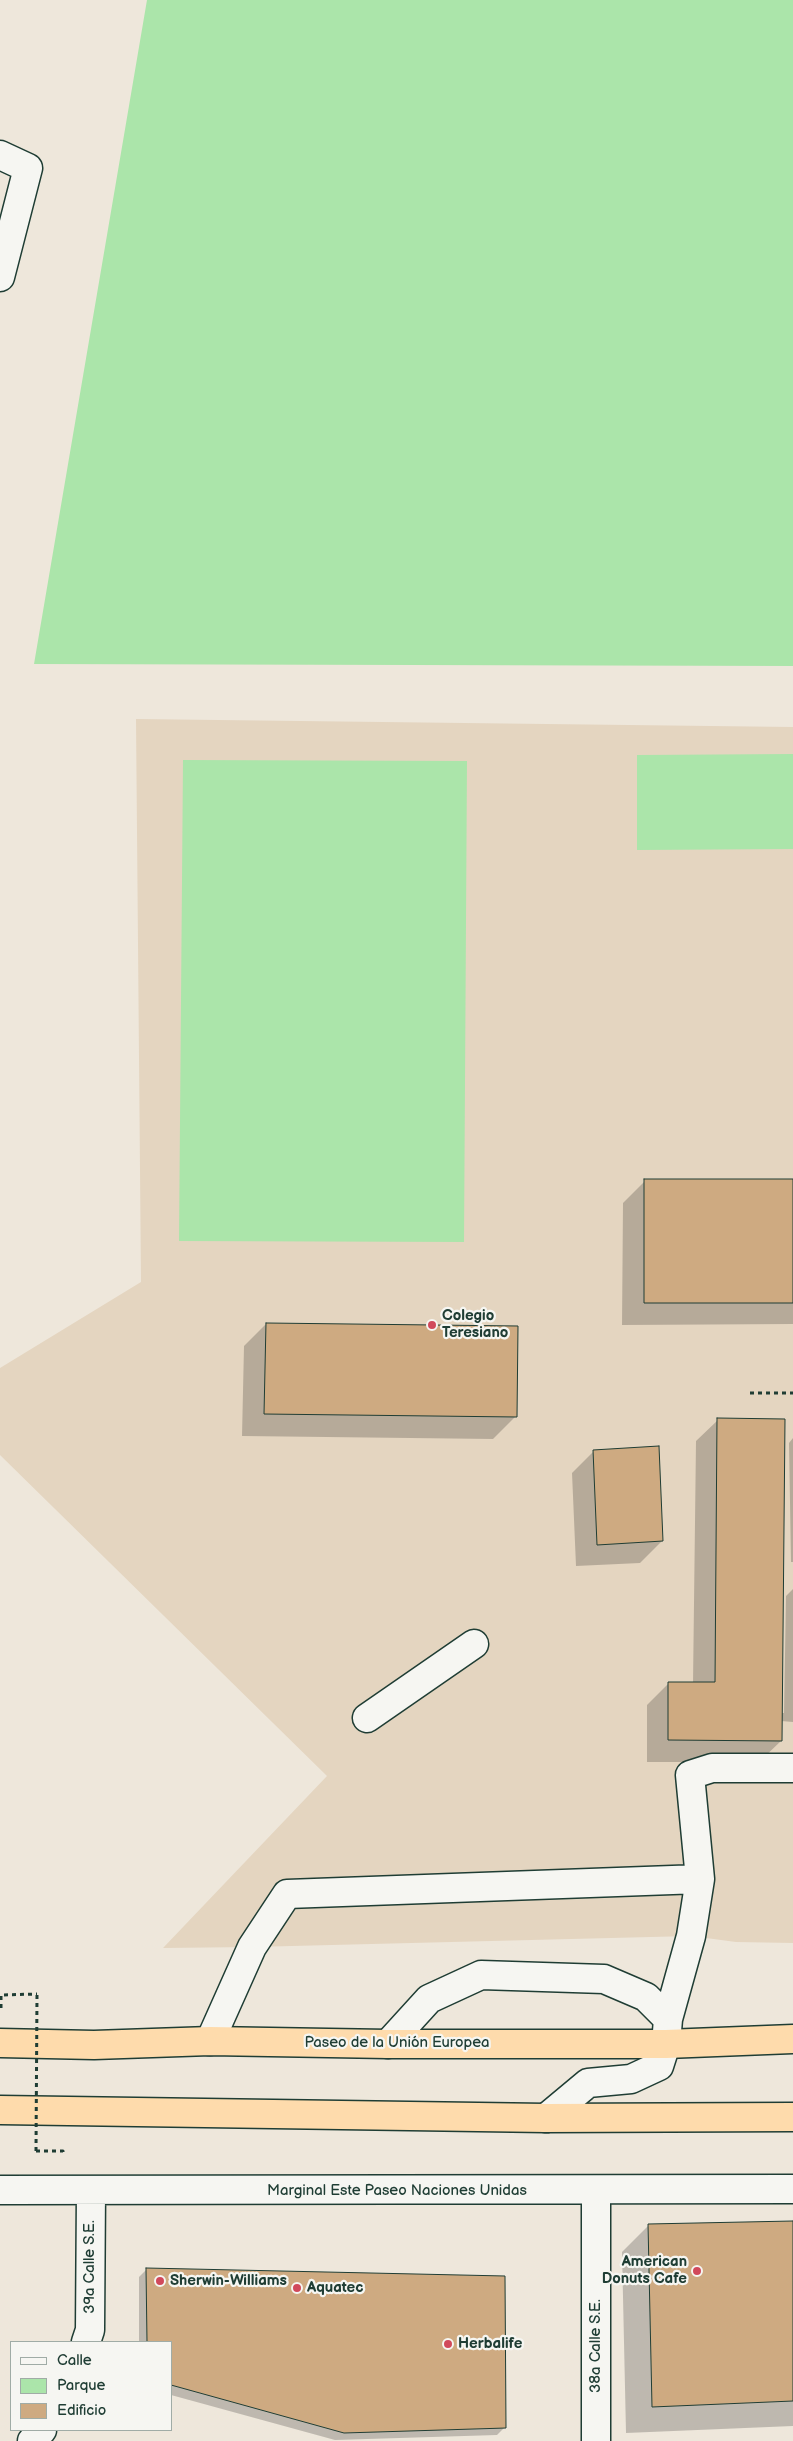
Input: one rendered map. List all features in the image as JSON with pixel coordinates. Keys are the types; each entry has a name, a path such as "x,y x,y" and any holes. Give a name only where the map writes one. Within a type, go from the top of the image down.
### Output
{"highway":[{"name":"Paseo de la Unión Europea","path":"0,2043 94,2045 210,2041 388,2044 667,2031 793,2039"},
{"path":"0,2110 546,2118 793,2117"}],"street":[{"path":"0,155 28,168 0,277"},
{"path":"367,1718 474,1644"},
{"path":"546,2118 588,2083 631,2079 659,2066 691,1936 700,1878 690,1775 712,1768 793,1768"},
{"path":"210,2041 252,1948 287,1894 700,1878"},
{"path":"388,2044 429,1999 481,1974 604,1979 646,1997 667,2031"},
{"name":"Marginal Este Paseo Naciones Unidas","path":"0,2190 596,2191 793,2189"},
{"name":"39a Calle S.E.","path":"86,2341 90,2330 91,2191"},
{"name":"38a Calle S.E.","path":"596,2191 596,2441"},
{"path":"32,2441 41,2431"}],"path":[{"path":"750,1393 793,1394"},
{"path":"1,1995 37,1994 36,2151 63,2151"}],"shaded area":[{"name":"Colegio Teresiano","path":"136,719 793,727 793,1943 736,1942 691,1936 163,1948 327,1776 0,1455 0,1368 141,1282"}],"green space":[{"path":"147,0 793,0 793,666 34,664"},
{"path":"793,754 793,849 637,850 637,755"},
{"path":"183,760 467,761 464,1242 179,1241"}],"building":[{"path":"644,1179 793,1179 793,1303 644,1303"},
{"path":"266,1323 518,1326 517,1417 264,1414"},
{"path":"717,1418 785,1419 782,1741 668,1740 668,1682 715,1682"},
{"path":"659,1446 663,1541 597,1545 593,1450"},
{"path":"793,2221 793,2401 652,2407 648,2224"},
{"path":"146,2268 505,2276 506,2428 344,2433 172,2385 172,2341 147,2341"}],"place":[{"name":"Colegio Teresiano","path":"432,1325"},
{"name":"American Donuts Cafe","path":"697,2271"},
{"name":"Sherwin-Williams","path":"160,2281"},
{"name":"Aquatec","path":"297,2288"},
{"name":"Herbalife","path":"448,2344"}]}
